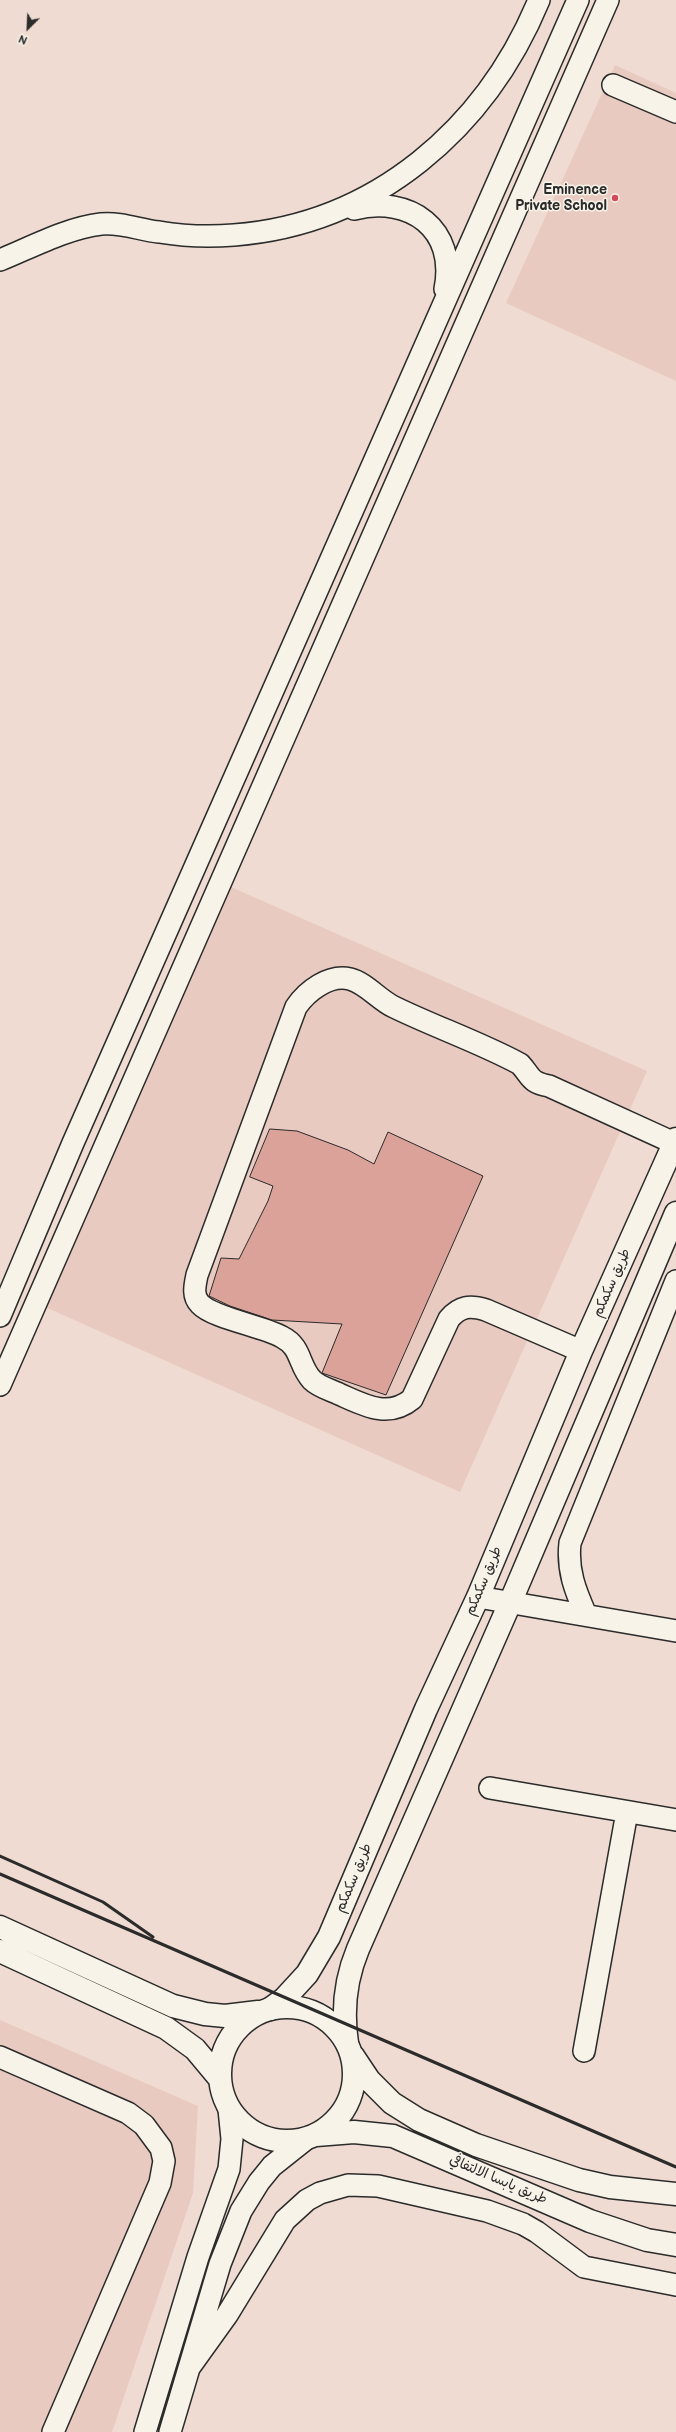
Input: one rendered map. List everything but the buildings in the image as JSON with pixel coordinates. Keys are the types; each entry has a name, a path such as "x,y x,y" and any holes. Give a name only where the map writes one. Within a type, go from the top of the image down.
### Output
{"main road":[{"name":"طريق سكمكم","path":"267,2010 296,1987 323,1950 426,1709 478,1597 582,1351 675,1141"},
{"path":"267,2010 241,2024 232,2034 221,2058 220,2079 224,2097 229,2109 247,2129 259,2135 284,2141 311,2137 333,2124 348,2102 354,2077 344,2010 352,1963 671,1236 676,1213"},
{"path":"0,1927 173,2006 205,2014 225,2016 290,2007 315,2013 337,2028 349,2047"},
{"path":"0,1951 166,2028 195,2049 220,2079"},
{"name":"طريق يابسا الالتفافي","path":"349,2047 369,2080 392,2103 419,2120 518,2161 579,2180 610,2187 676,2194"},
{"name":"طريق يابسا الالتفافي","path":"311,2137 354,2132 393,2136 590,2221 647,2240 676,2245"}],"street":[{"path":"320,217 380,190 440,145 474,111 500,75 514,52 539,0"},
{"path":"0,1316 74,1143 578,0"},
{"path":"0,1385 608,0"},
{"path":"613,85 676,112"},
{"path":"0,260 79,229 101,224 117,224 160,233 221,236 277,229 358,208 383,206 398,207 426,219 442,242 446,254 446,285 442,307"},
{"path":"582,1351 486,1310 473,1306 463,1307 455,1311 449,1319 412,1399 403,1407 379,1410 316,1383 304,1370 296,1348 282,1337 211,1311 200,1304 195,1296 197,1275 296,1007 303,997 315,988 337,979 350,979 394,1008 520,1064 530,1079 536,1083 549,1086 675,1141"},
{"path":"586,1615 573,1584 570,1571 570,1543 676,1281"},
{"path":"478,1597 676,1631"},
{"path":"490,1788 676,1820"},
{"path":"584,2051 627,1812"},
{"path":"0,2057 128,2113 152,2135 161,2148 164,2161 160,2182 53,2432"},
{"path":"145,2432 198,2257 229,2169 232,2139 229,2109"},
{"path":"170,2432 220,2264 241,2211 259,2182 272,2166 311,2137"},
{"path":"189,2368 217,2331 285,2220 307,2200 320,2193 348,2185 378,2186 487,2211 524,2224 537,2232 584,2268 676,2285"}],"shaded area":[{"name":"Eminence Private School","path":"615,65 676,93 676,381 506,303"},
{"path":"231,887 647,1071 460,1492 45,1307"},
{"path":"0,2020 198,2106 193,2193 112,2432 0,2432"}],"railway":[{"path":"0,1856 103,1902 153,1937"},
{"path":"0,1874 676,2167"}],"place":[{"name":"Eminence Private School","path":"615,198"}]}
